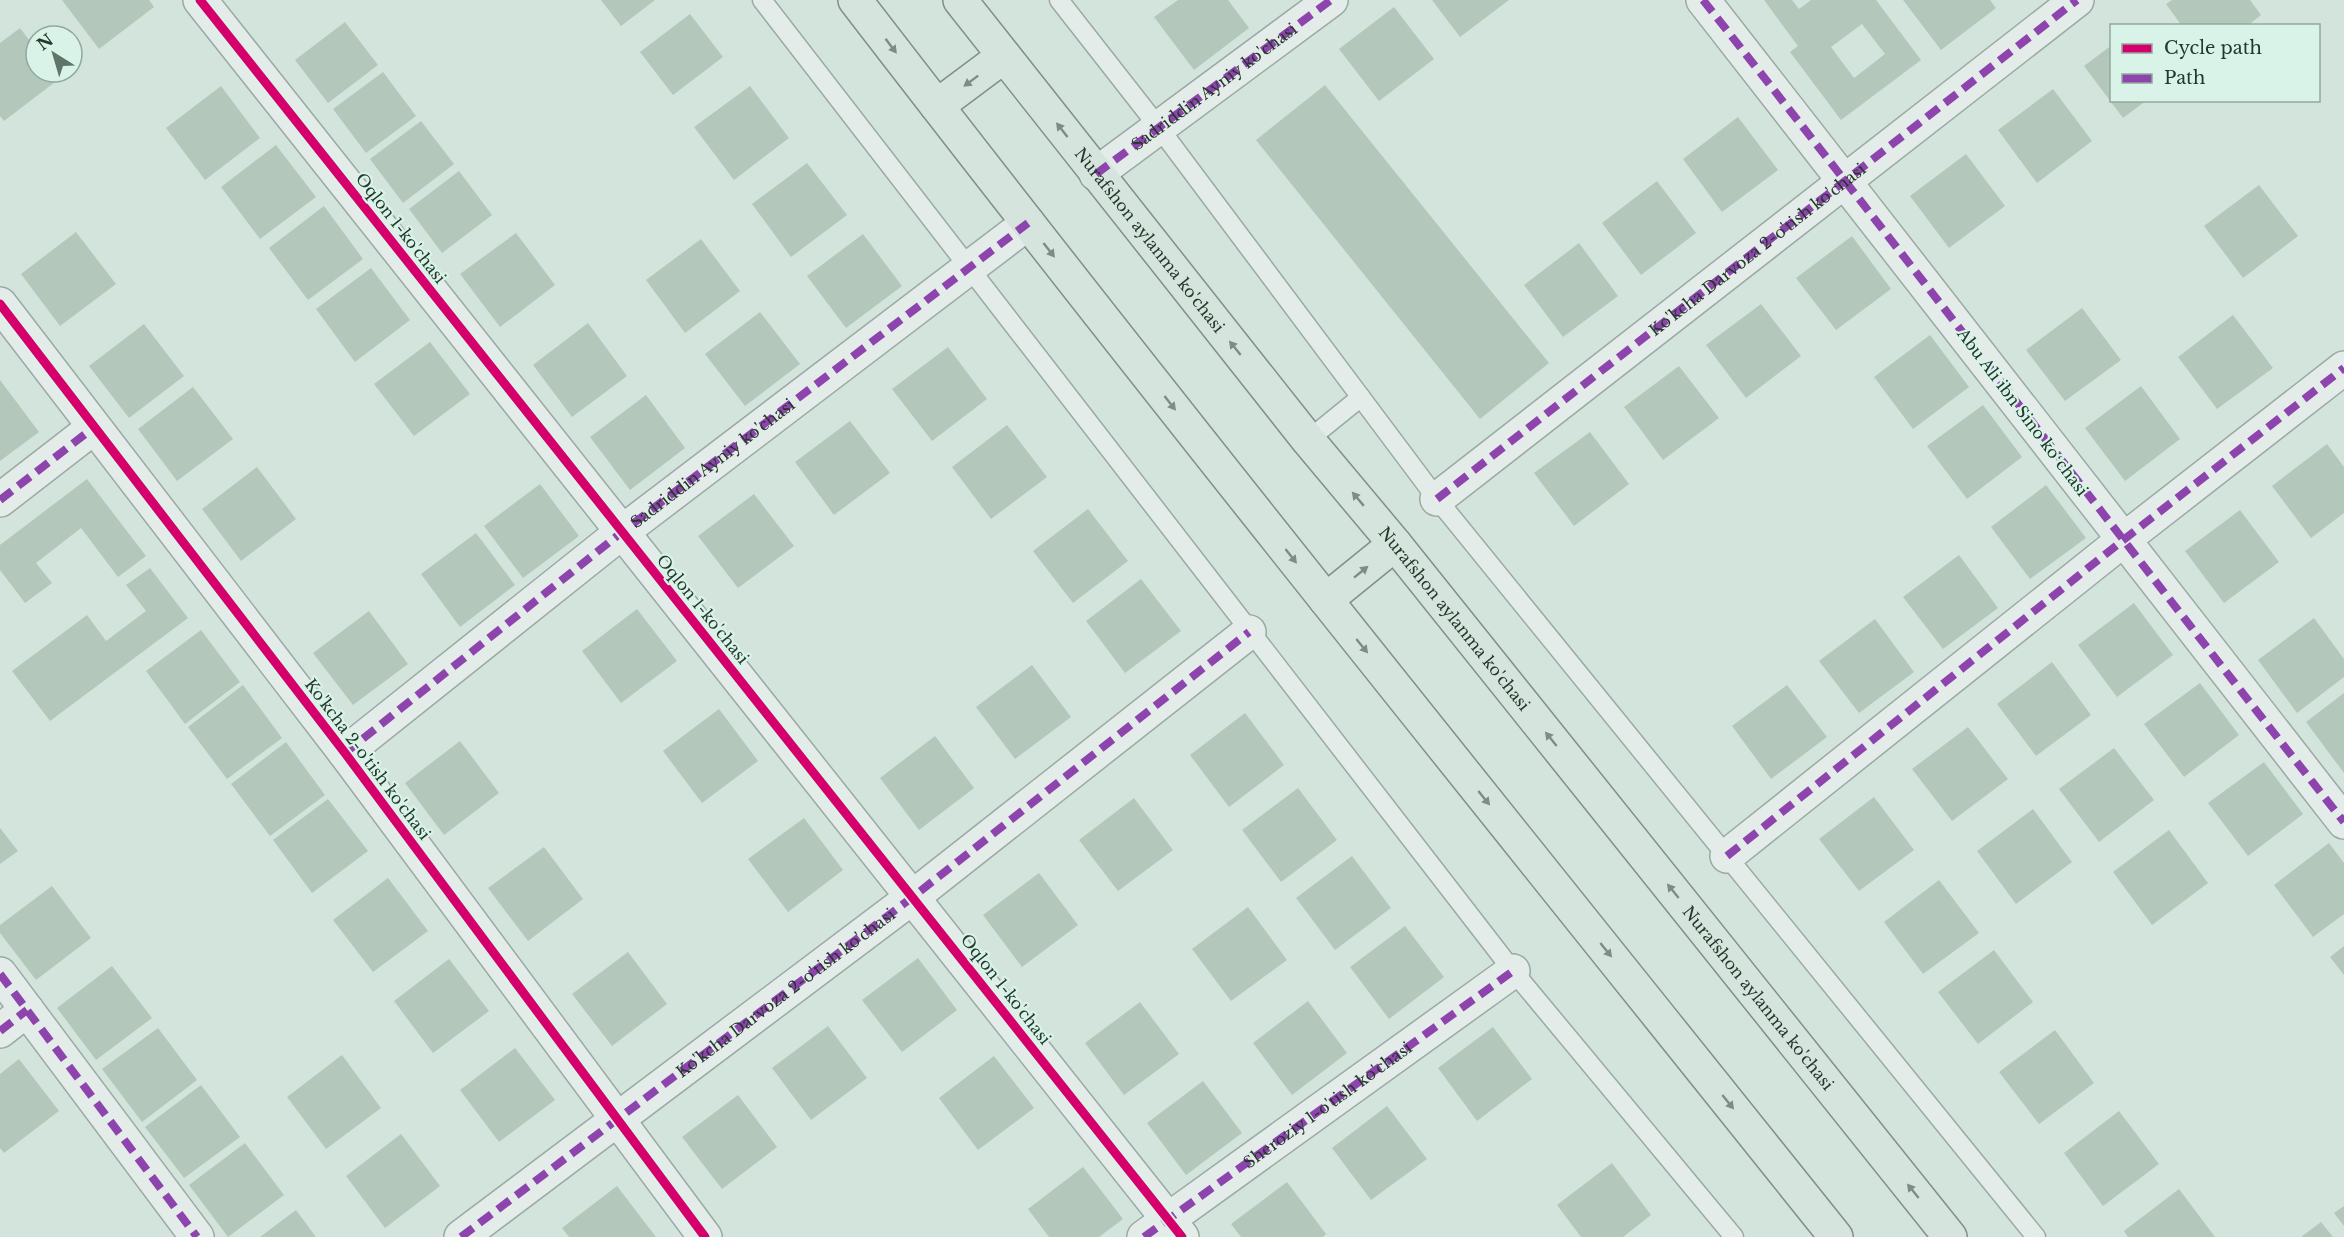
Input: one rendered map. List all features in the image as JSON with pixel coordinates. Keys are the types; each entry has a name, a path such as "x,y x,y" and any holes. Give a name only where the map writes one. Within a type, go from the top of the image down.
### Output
{"main road":[{"path":"855,0 1028,224 1326,600 1836,1237"},
{"name":"Nurafshon aylanma ko'chasi","path":"960,0 1308,440 1395,544 1950,1237"},
{"path":"937,106 1004,56"},
{"path":"1326,600 1395,544"}],"street":[{"name":"Oqlon 1-ko'chasi","path":"200,0 914,896 1164,1231"},
{"name":"Sadriddin Ayniy ko'chasi","path":"1096,174 1160,129 1331,0"},
{"name":"Abu Ali ibn Sino koʻchasi","path":"1703,0 1845,179 2121,541 2344,822"},
{"name":"Ko'kcha Darvoza 2-o'tish ko'chasi","path":"1437,499 2077,0"},
{"name":"Sadriddin Ayniy ko'chasi","path":"345,753 622,532 968,267 1028,224"},
{"name":"Ko'kcha 2-o'tish ko'chasi","path":"0,304 93,428 345,753 705,1237"},
{"path":"1727,856 2121,541 2344,368"},
{"path":"0,500 93,428"},
{"name":"Ko'kcha Darvoza 2-o'tish ko'chasi","path":"461,1237 914,896 1249,632"},
{"name":"Sheroziy 1-o'tish ko'chasi","path":"1164,1231 1512,971"},
{"path":"0,974 197,1237"},
{"path":"0,1031 27,1010"}],"lane":[{"path":"762,0 1512,971 1734,1237"},
{"path":"1059,0 1160,129 1437,499 2036,1237"},
{"path":"1308,440 1361,397"}],"building":[{"path":"62,0 149,0 154,7 99,49 84,29 84,24 80,24"},
{"path":"601,0 655,0 621,26"},
{"path":"1178,0 1228,0 1249,28 1194,70 1154,17"},
{"path":"1432,0 1509,0 1460,37"},
{"path":"1764,0 1792,0 1799,9 1811,0 1876,0 1921,60 1841,120 1790,52 1798,46","holes":["1862,24 1885,54 1854,78 1831,47"]},
{"path":"1903,0 1990,0 1996,8 1941,50"},
{"path":"2172,0 2250,0 2261,15 2250,24 2181,24 2166,4"},
{"path":"1394,7 1434,59 1379,101 1339,49"},
{"path":"690,14 723,57 673,95 640,52"},
{"path":"345,22 378,65 328,103 295,60"},
{"path":"20,28 24,33 24,84 52,84 4,121 0,116 0,43"},
{"path":"2110,46 2110,101 2084,66"},
{"path":"383,72 416,116 366,153 333,109"},
{"path":"1325,85 1549,363 1480,419 1256,140"},
{"path":"221,86 260,138 205,180 166,128"},
{"path":"750,86 789,138 734,180 694,127"},
{"path":"2053,89 2092,141 2037,183 1998,130"},
{"path":"2111,102 2144,102 2123,118"},
{"path":"1738,117 1778,170 1722,212 1683,159"},
{"path":"421,121 454,164 403,203 370,159"},
{"path":"276,145 316,197 260,239 221,187"},
{"path":"1966,154 2005,206 1949,248 1910,196"},
{"path":"807,163 847,215 791,257 752,204"},
{"path":"459,171 492,215 442,253 409,209"},
{"path":"1657,181 1696,233 1641,275 1602,223"},
{"path":"2259,185 2298,236 2243,278 2204,226"},
{"path":"324,206 363,259 308,300 269,248"},
{"path":"76,232 116,284 60,326 21,274"},
{"path":"516,233 555,285 500,327 460,274"},
{"path":"863,234 902,286 846,328 807,276"},
{"path":"1852,236 1891,289 1836,330 1796,278"},
{"path":"701,239 740,291 685,333 646,280"},
{"path":"1579,243 1618,296 1563,337 1524,285"},
{"path":"371,268 410,320 355,362 316,309"},
{"path":"1761,304 1801,356 1746,398 1706,345"},
{"path":"2082,308 2121,360 2065,401 2026,350"},
{"path":"760,312 800,364 745,406 705,354"},
{"path":"2233,315 2273,368 2217,409 2178,357"},
{"path":"588,323 627,376 572,417 533,365"},
{"path":"144,324 184,376 129,418 89,366"},
{"path":"1930,335 1969,387 1913,429 1874,377"},
{"path":"430,342 470,394 414,436 374,384"},
{"path":"948,347 987,399 932,441 892,389"},
{"path":"1679,366 1719,418 1663,460 1624,407"},
{"path":"0,380 39,432 0,461"},
{"path":"2141,386 2180,439 2125,481 2085,428"},
{"path":"193,387 233,439 177,481 138,429"},
{"path":"646,395 685,448 630,490 590,437"},
{"path":"1983,405 2022,457 1967,499 1927,446"},
{"path":"850,421 890,473 834,515 795,462"},
{"path":"1007,425 1047,477 991,519 952,467"},
{"path":"1590,432 1629,484 1574,526 1534,473"},
{"path":"2327,444 2344,467 2344,513 2311,538 2272,486"},
{"path":"257,467 296,519 241,561 202,509"},
{"path":"87,479 146,556 118,577 81,528 36,563 52,583 25,603 0,570 0,545"},
{"path":"540,484 579,536 523,578 484,526"},
{"path":"2046,485 2086,538 2030,579 1991,527"},
{"path":"754,494 794,546 738,588 698,536"},
{"path":"1088,509 1128,561 1073,603 1033,551"},
{"path":"2240,510 2279,562 2224,603 2185,551"},
{"path":"476,533 515,585 460,627 421,574"},
{"path":"1959,555 1998,608 1943,649 1903,597"},
{"path":"150,568 188,618 50,721 12,671 87,615 106,641 146,611 126,585"},
{"path":"1141,579 1181,631 1125,673 1086,621"},
{"path":"2134,603 2173,655 2117,697 2078,645"},
{"path":"637,609 677,661 621,703 582,651"},
{"path":"369,611 408,664 353,705 313,653"},
{"path":"2314,618 2344,659 2344,677 2297,713 2258,660"},
{"path":"1875,619 1914,672 1859,713 1819,661"},
{"path":"201,630 240,682 185,724 146,671"},
{"path":"2052,662 2091,715 2036,756 1997,704"},
{"path":"1032,665 1071,717 1015,759 976,707"},
{"path":"2200,683 2239,735 2184,777 2144,724"},
{"path":"243,685 282,738 227,779 188,727"},
{"path":"1787,685 1827,737 1771,779 1732,726"},
{"path":"2344,693 2344,773 2306,722"},
{"path":"719,709 758,761 702,803 663,751"},
{"path":"1245,713 1284,765 1229,807 1190,755"},
{"path":"1968,727 2008,779 1952,821 1912,769"},
{"path":"935,736 974,788 919,830 880,778"},
{"path":"460,741 499,793 444,835 405,783"},
{"path":"286,742 325,795 270,836 231,784"},
{"path":"2114,748 2154,800 2099,842 2059,789"},
{"path":"2264,762 2303,814 2248,856 2208,803"},
{"path":"1298,788 1337,840 1281,882 1242,830"},
{"path":"1874,797 1914,850 1859,891 1819,839"},
{"path":"1134,798 1173,850 1118,891 1079,840"},
{"path":"328,799 368,851 312,893 273,840"},
{"path":"2033,809 2072,862 2016,904 1977,851"},
{"path":"804,818 843,870 788,912 748,859"},
{"path":"0,828 18,851 0,864"},
{"path":"2169,830 2208,883 2152,925 2113,872"},
{"path":"2329,843 2344,863 2344,914 2313,937 2274,885"},
{"path":"544,847 583,899 528,941 488,888"},
{"path":"1352,856 1391,908 1335,950 1296,898"},
{"path":"1039,873 1078,925 1022,967 983,915"},
{"path":"388,878 428,931 373,972 333,920"},
{"path":"1939,880 1979,933 1923,974 1884,922"},
{"path":"52,886 91,938 36,980 0,933 0,925"},
{"path":"1248,907 1287,960 1231,1001 1192,949"},
{"path":"1405,926 1444,977 1389,1019 1350,967"},
{"path":"2344,946 2344,975 2330,957"},
{"path":"1994,950 2033,1002 1978,1044 1938,992"},
{"path":"628,952 667,1004 612,1046 572,994"},
{"path":"918,958 957,1010 902,1052 862,1000"},
{"path":"449,959 489,1011 433,1053 394,1001"},
{"path":"112,966 152,1018 96,1060 57,1008"},
{"path":"1308,1001 1347,1053 1292,1095 1253,1043"},
{"path":"1140,1002 1179,1054 1124,1095 1085,1043"},
{"path":"828,1026 867,1078 811,1120 772,1068"},
{"path":"1493,1027 1532,1079 1477,1121 1438,1068"},
{"path":"158,1028 197,1080 142,1122 102,1069"},
{"path":"2055,1030 2094,1083 2039,1124 1999,1072"},
{"path":"515,1048 555,1100 499,1142 460,1090"},
{"path":"342,1055 381,1108 326,1149 287,1097"},
{"path":"994,1056 1034,1108 978,1150 939,1098"},
{"path":"19,1059 59,1111 4,1153 0,1148 0,1074"},
{"path":"1203,1081 1242,1133 1186,1175 1147,1123"},
{"path":"201,1085 240,1137 184,1178 145,1127"},
{"path":"738,1095 777,1147 722,1189 682,1137"},
{"path":"1387,1106 1427,1159 1371,1200 1332,1148"},
{"path":"2119,1111 2159,1164 2103,1206 2064,1153"},
{"path":"401,1134 440,1186 385,1228 346,1176"},
{"path":"245,1143 284,1195 228,1237 189,1185"},
{"path":"1612,1163 1651,1215 1623,1237 1581,1237 1557,1205"},
{"path":"1083,1167 1123,1219 1099,1237 1049,1237 1028,1209"},
{"path":"1287,1182 1326,1234 1323,1237 1241,1237 1231,1224"},
{"path":"617,1186 656,1237 569,1237 562,1228"},
{"path":"2179,1189 2215,1237 2128,1237 2124,1231"},
{"path":"2344,1206 2344,1226 2334,1213"},
{"path":"296,1210 316,1237 260,1237"},
{"path":"2321,1222 2333,1237 2301,1237"}],"marked path":[{"path":"1096,174 1331,0"},
{"path":"1703,0 2344,822"},
{"path":"1437,499 2077,0"},
{"path":"345,753 622,532 1028,223"},
{"path":"1727,856 2122,541 2344,368"},
{"path":"0,500 93,428"},
{"path":"461,1237 914,896 1249,632"},
{"path":"1144,1237 1513,971"},
{"path":"0,974 197,1237"},
{"path":"0,1031 27,1010"}],"cycle path":[{"path":"200,0 1182,1237"},
{"path":"0,304 345,753 705,1237"}]}
